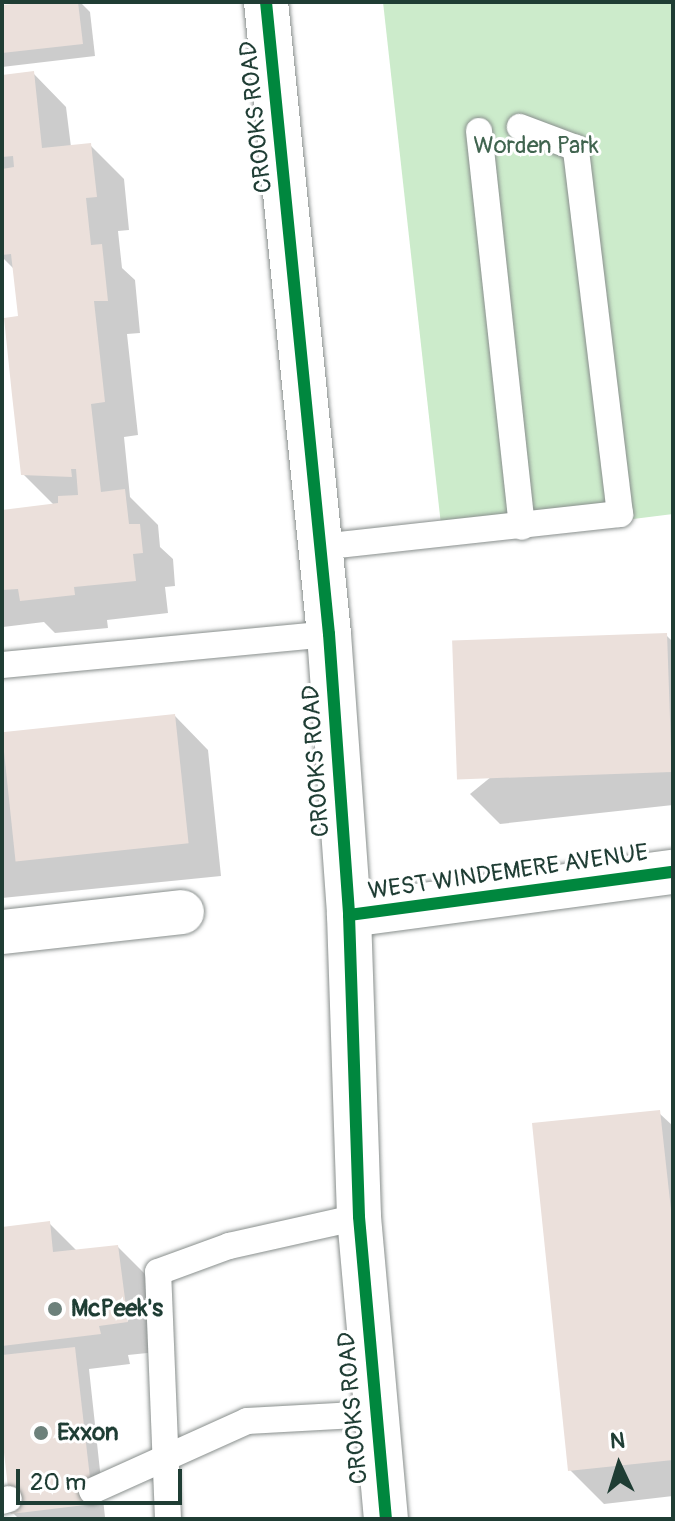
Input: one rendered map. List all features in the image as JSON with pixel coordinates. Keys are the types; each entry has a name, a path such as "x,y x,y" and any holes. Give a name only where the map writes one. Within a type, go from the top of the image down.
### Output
{"main road":[{"name":"CROOKS ROAD","path":"266,2 329,634 349,915 359,1217 374,1414 386,1519"},
{"name":"WEST WINDEMERE AVENUE","path":"349,915 673,872"},
{"path":"2,932 182,912"}],"lane":[{"path":"321,547 620,514 576,148 520,127"},
{"path":"479,131 522,527"},
{"path":"2,665 329,634"},
{"path":"168,1519 158,1272 229,1246 359,1217"},
{"path":"92,1491 247,1421 374,1414"}],"green space":[{"name":"Worden Park","path":"383,2 673,2 673,514 443,543"}],"building":[{"path":"78,2 83,44 2,53 2,5"},
{"path":"34,71 42,148 91,143 97,197 86,198 91,245 102,244 108,301 94,301 105,402 91,404 101,492 125,489 129,524 140,524 143,553 133,554 136,581 74,587 75,595 20,601 18,589 2,590 2,510 58,503 58,496 78,495 76,469 71,469 72,477 21,475 4,318 18,316 11,254 2,255 2,169 14,167 13,156 2,157 2,75"},
{"path":"667,633 672,772 457,779 452,641"},
{"path":"175,714 189,843 16,861 2,732"},
{"path":"660,1110 673,1228 673,1460 568,1471 532,1123"},
{"path":"50,1221 53,1252 118,1245 128,1322 99,1326 101,1334 2,1346 2,1227"},
{"path":"75,1347 93,1504 11,1514 2,1435 2,1355"}],"cycle path":[{"path":"266,2 329,634 349,915 359,1217 386,1519"},
{"path":"349,915 673,872"}],"place":[{"name":"McPeek's","path":"55,1309"},
{"name":"Exxon","path":"41,1433"}]}
